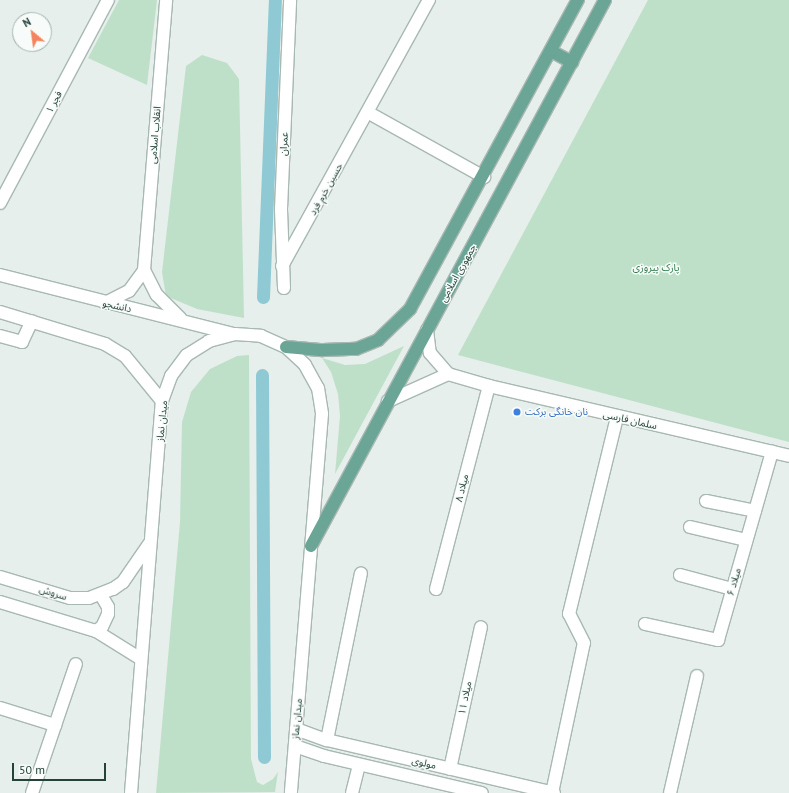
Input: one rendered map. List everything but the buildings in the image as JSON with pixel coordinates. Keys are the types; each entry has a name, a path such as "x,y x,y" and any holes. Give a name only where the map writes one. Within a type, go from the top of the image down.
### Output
{"main road":[{"path":"286,347 356,349 378,340 397,325 410,309 484,177 578,0"},
{"name":"جمهوری اسلامی","path":"311,546 605,0"},
{"path":"551,51 572,62"}],"street":[{"name":"فجر ۱","path":"0,203 108,0"},
{"name":"انقلاب اسلامی","path":"144,270 166,0"},
{"name":"عمران","path":"284,288 281,209 290,0"},
{"path":"290,19 300,0"},
{"name":"حسین خرم فرد","path":"282,266 369,113 430,0"},
{"path":"369,113 484,177"},
{"path":"104,303 129,291 144,270 158,295 181,320"},
{"name":"دانشجو","path":"0,275 104,303 235,334"},
{"path":"0,312 105,344 125,356 162,401"},
{"path":"0,336 22,342 32,321"},
{"path":"388,401 448,374 430,353 427,330"},
{"name":"میدان نماز","path":"130,791 162,401 171,376 187,355 210,341 235,334 261,336 286,347 305,364 318,388 322,414 291,793"},
{"name":"سلمان فارسی","path":"448,374 489,386 617,417 789,456"},
{"name":"میلاد ۸","path":"436,589 489,386"},
{"path":"553,793 584,643 569,614 617,417"},
{"name":"میلاد ۶","path":"645,624 718,640 772,452"},
{"path":"706,501 755,511"},
{"path":"690,527 746,540"},
{"name":"سروش","path":"0,577 70,598 101,595 124,582 139,562 151,539"},
{"path":"324,756 360,574"},
{"path":"680,575 732,589"},
{"path":"96,631 106,621 108,614 108,607 101,595"},
{"path":"0,602 96,631 141,659"},
{"name":"میلاد ۱۱","path":"450,769 481,628"},
{"path":"32,793 76,664"},
{"path":"670,793 697,676"},
{"path":"0,708 56,725"},
{"name":"مولوی","path":"296,729 327,740 553,793"},
{"name":"مولوی","path":"295,746 324,756 450,789 482,793"},
{"path":"352,793 359,764"}],"green space":[{"path":"119,0 157,0 147,85 88,58"},
{"name":"پارک پیروزی","path":"648,0 789,0 789,442 458,355"},
{"path":"202,55 227,63 239,79 244,318 197,309 166,296 162,272 186,66"},
{"path":"404,346 335,474 340,416 338,394 331,372 322,358 345,365 365,364"},
{"path":"249,355 251,759 257,782 263,785 273,779 278,772 275,792 156,793 180,522 182,422 191,392 210,369 237,356"}],"waterway":[{"path":"263,297 275,0"},
{"path":"262,375 264,757"}],"place":[{"name":"نان خانگی برکت","path":"517,412"}]}
